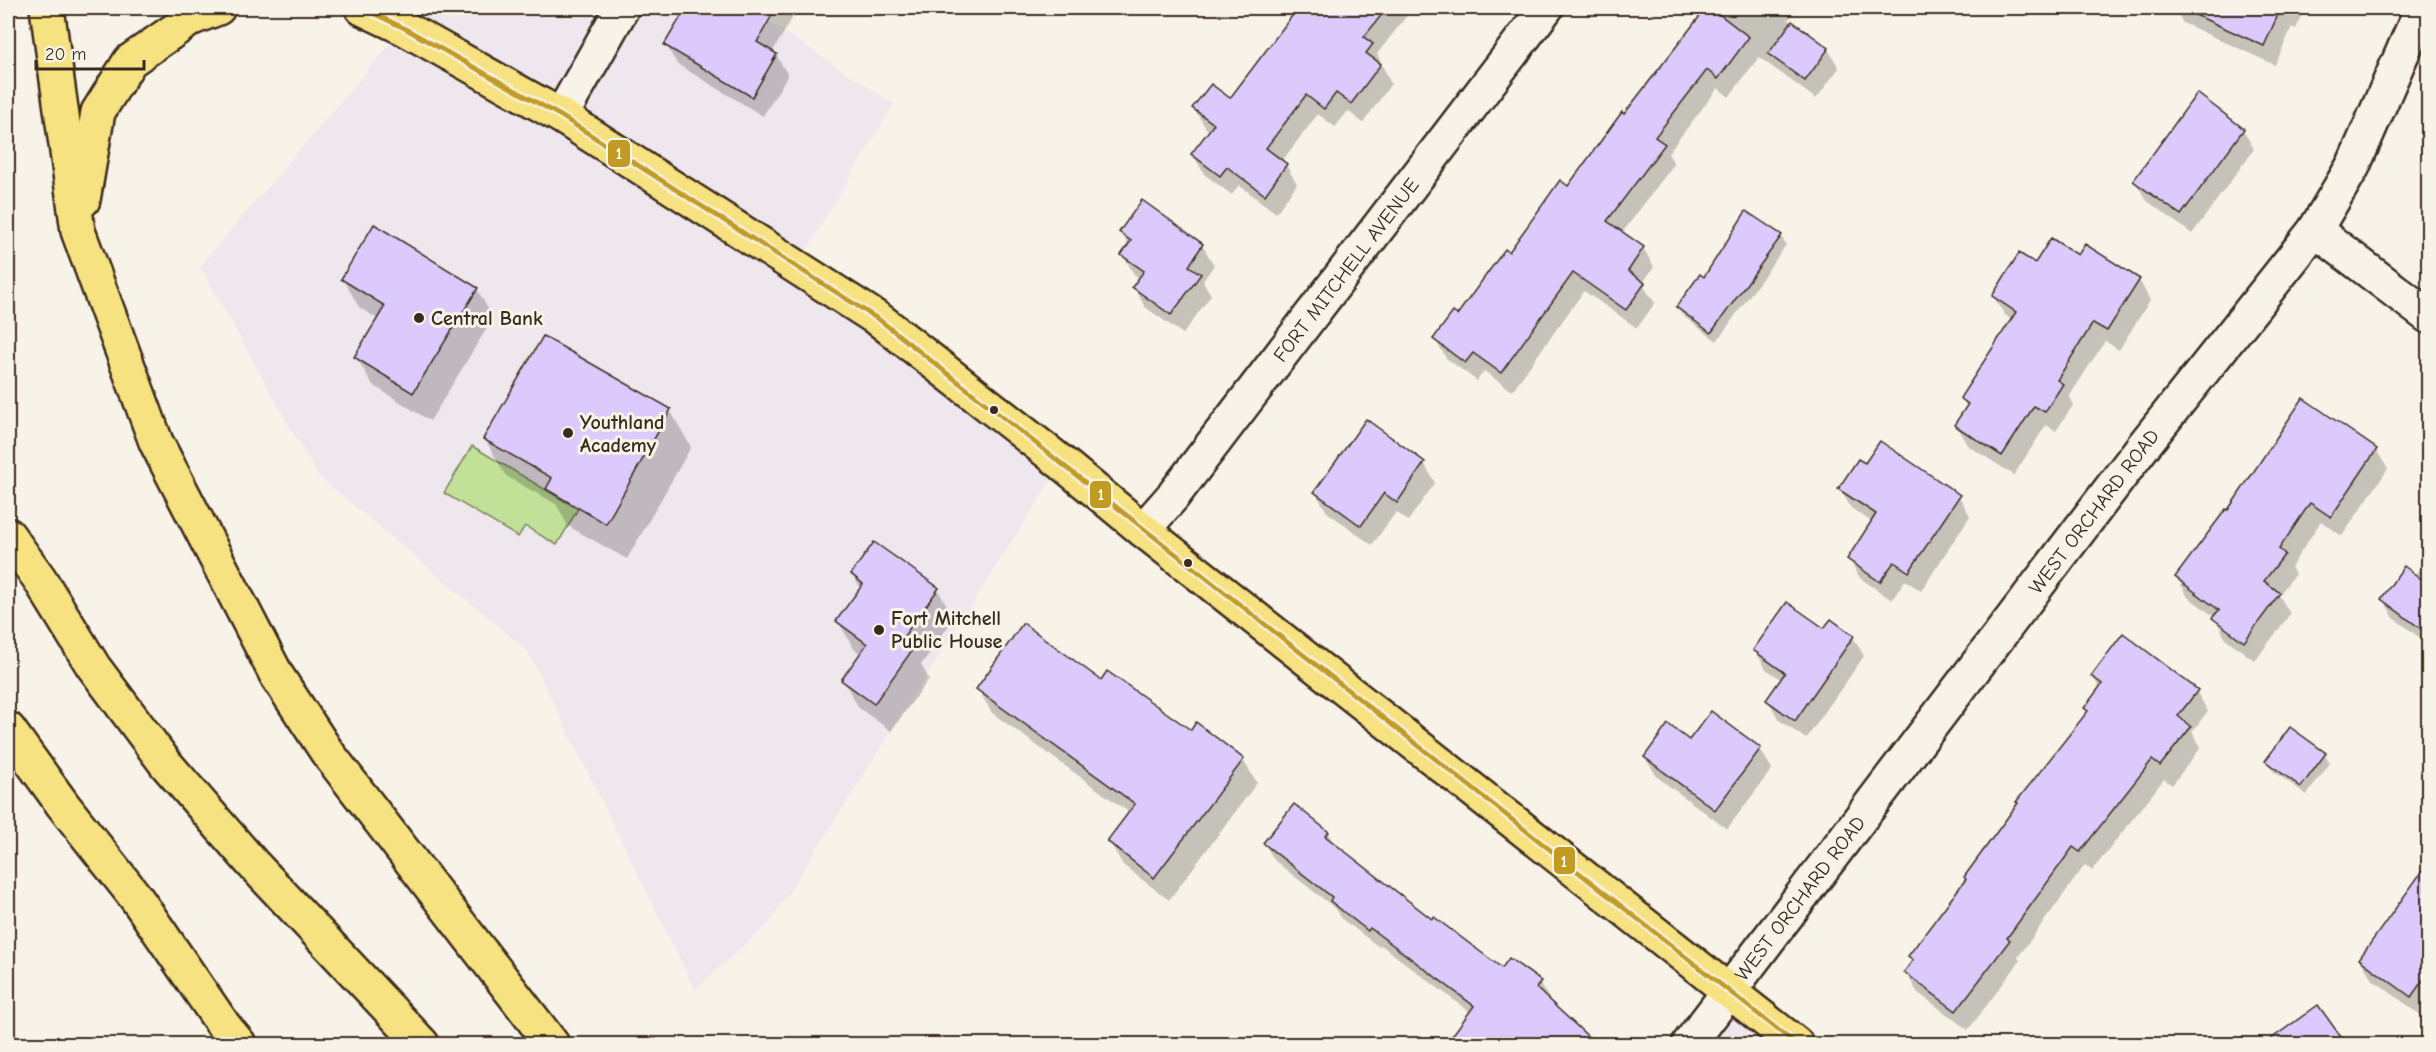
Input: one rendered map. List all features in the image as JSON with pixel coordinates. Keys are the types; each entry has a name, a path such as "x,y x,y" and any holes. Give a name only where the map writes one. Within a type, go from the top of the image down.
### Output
{"main road":[{"path":"47,8 78,231 156,442 277,676 327,752 552,1044"},
{"path":"78,231 98,112 130,61 192,18 218,8"},
{"path":"362,8 405,28 561,116 881,321 1796,1044"},
{"path":"8,535 39,578 93,666 166,764 252,863 422,1044"},
{"path":"8,729 63,805 137,899 224,1026 239,1044"}],"street":[{"path":"561,116 622,8"},
{"name":"FORT MITCHELL AVENUE","path":"1143,530 1173,496 1546,8"},
{"name":"WEST ORCHARD ROAD","path":"1689,1044 2144,445 2314,230 2353,166 2422,8"},
{"path":"2314,230 2428,316"}],"shaded area":[{"path":"362,8 748,8 894,104 796,267 1062,463 770,922 695,990 528,651 317,475 200,266 404,28"},
{"path":"1729,993 1796,1044 1689,1044"}],"green space":[{"path":"472,446 578,509 557,545 525,526 518,537 444,493"}],"building":[{"path":"686,8 776,8 757,42 777,54 752,97 664,45"},
{"path":"1298,8 1387,8 1364,37 1373,44 1366,53 1381,64 1351,104 1336,93 1324,109 1306,95 1266,148 1287,164 1265,195 1227,167 1220,176 1191,154 1214,124 1192,108 1211,84 1230,98"},
{"path":"1706,8 1711,8 1749,37 1718,79 1707,70 1655,137 1665,144 1607,221 1644,247 1628,271 1645,283 1626,310 1573,273 1501,373 1473,353 1465,363 1433,339 1453,312 1457,315 1505,249 1509,252 1560,180 1568,186 1622,112 1624,114"},
{"path":"2180,8 2281,8 2264,46"},
{"path":"1792,21 1829,48 1805,81 1768,54"},
{"path":"2197,93 2244,129 2181,215 2133,181"},
{"path":"1142,200 1203,244 1189,266 1201,274 1171,315 1132,287 1144,271 1121,255 1131,241 1119,232"},
{"path":"1746,211 1782,235 1711,333 1676,307 1700,274 1704,277"},
{"name":"Central Bank","path":"374,224 478,288 413,393 354,357 385,306 341,279"},
{"path":"2051,238 2078,255 2085,244 2140,279 2107,331 2093,323 2057,380 2063,384 2045,412 2034,406 2002,456 1954,425 1968,404 1960,398 2016,312 1992,296 2019,253 2035,263"},
{"path":"543,336 671,409 606,524 546,489 552,478 483,439"},
{"path":"2303,398 2377,449 2331,517 2310,503 2279,549 2285,554 2264,581 2280,593 2244,642 2212,618 2219,610 2175,577 2226,509 2228,510"},
{"path":"1366,419 1425,462 1397,503 1384,493 1361,526 1314,492"},
{"path":"1880,441 1960,495 1909,572 1894,562 1880,582 1847,559 1876,514 1838,489 1858,459 1865,463"},
{"name":"Fort Mitchell Public House","path":"874,542 939,588 901,640 913,649 874,704 841,680 867,644 836,621 863,584 851,574"},
{"path":"2404,566 2428,584 2428,634 2381,599"},
{"path":"1787,602 1824,628 1831,619 1854,636 1795,721 1766,700 1785,673 1753,650"},
{"path":"1023,623 1101,680 1107,671 1191,730 1196,722 1244,759 1154,878 1107,841 1135,804 976,689"},
{"path":"2123,633 2198,690 2178,716 2191,727 2160,766 2152,760 2080,852 2073,847 2007,938 2010,940 1956,1011 1904,972 1913,960 1908,956 1966,879 1964,877 2018,803 2016,802 2088,711 2084,708 2102,684 2091,676"},
{"path":"1711,711 1761,748 1715,810 1644,757 1668,724 1689,740"},
{"path":"2290,727 2326,753 2301,787 2265,761"},
{"path":"1294,804 1329,832 1325,836 1432,919 1434,917 1502,968 1509,958 1541,981 1536,988 1596,1044 1446,1044 1474,1006 1370,928 1368,931 1330,901 1332,897 1263,843"},
{"path":"2428,863 2428,973 2411,997 2359,959"},
{"path":"2318,1005 2346,1044 2264,1044"}],"transit line":[{"name":"1","path":"362,8 404,28 561,116 881,321 1796,1044"}],"place":[{"name":"Central Bank","path":"419,318"},
{"name":"Youthland Academy","path":"568,433"},
{"name":"Fort Mitchell Public House","path":"879,630"}]}
